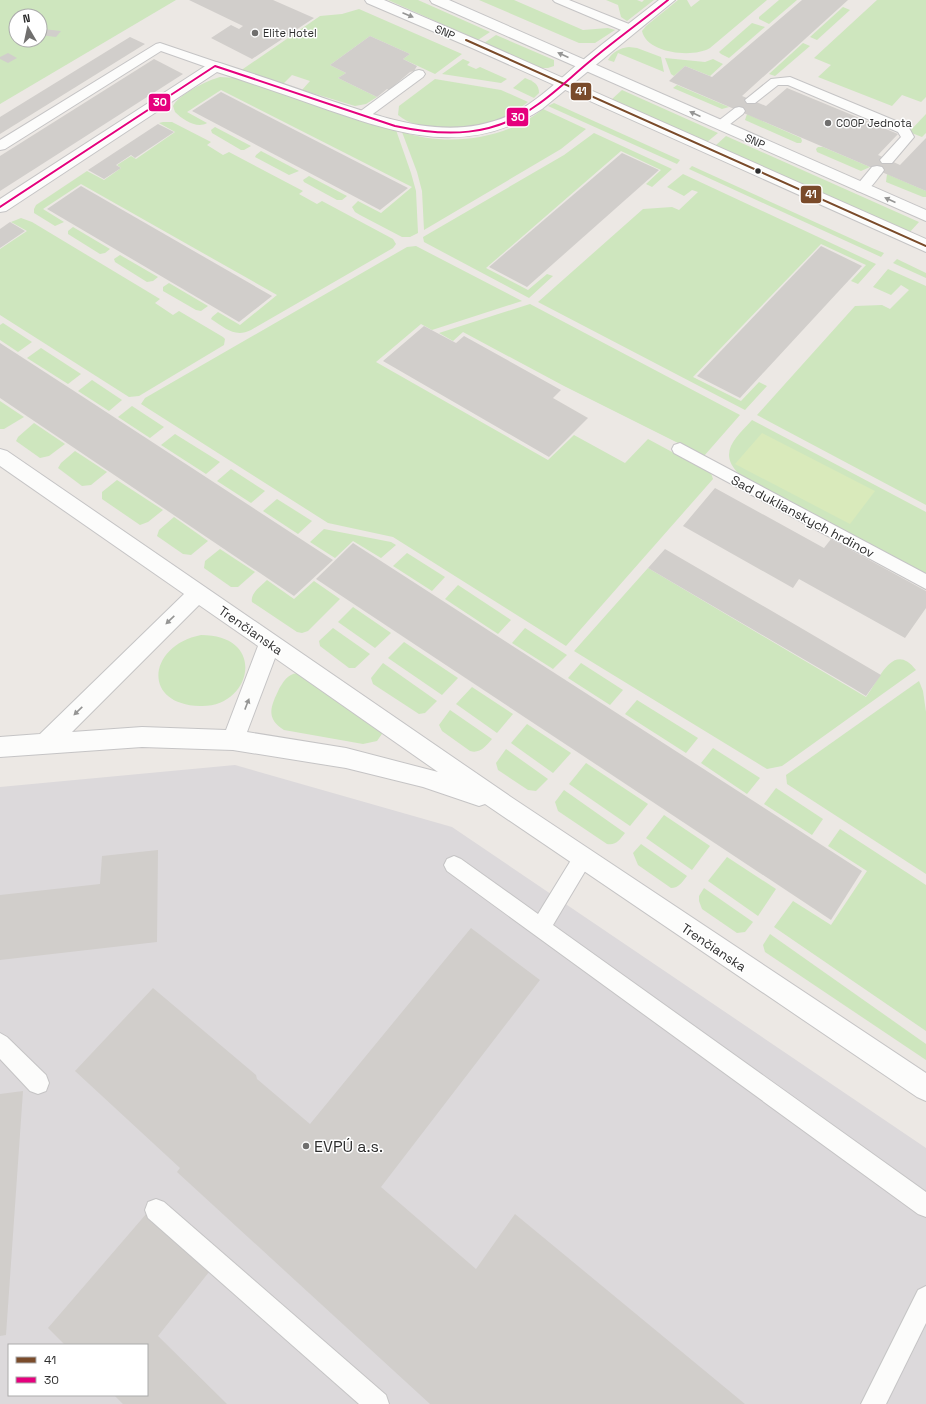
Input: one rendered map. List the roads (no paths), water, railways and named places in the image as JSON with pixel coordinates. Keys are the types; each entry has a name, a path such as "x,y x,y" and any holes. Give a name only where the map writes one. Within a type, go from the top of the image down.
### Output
{"street":[{"name":"SNP","path":"372,0 563,83 926,246"},
{"name":"SNP","path":"437,0 926,216"},
{"path":"0,207 215,66 398,127 432,134 462,134 490,128 515,118 538,104 668,0"},
{"name":"Trenčianska","path":"0,456 503,804 926,1088"},
{"path":"46,743 198,593"},
{"path":"233,740 270,643"},
{"name":"Trenčianska","path":"0,747 142,736 233,740 346,758 423,777 503,804"}],"lane":[{"path":"559,0 630,30"},
{"path":"0,146 160,47 215,66"},
{"path":"362,116 418,74"},
{"path":"751,100 775,82 790,81 903,129 908,137 887,160"},
{"path":"721,125 739,111"},
{"path":"862,188 877,170"},
{"name":"Sad duklianskych hrdinov","path":"680,449 926,582"},
{"path":"540,928 583,858"},
{"path":"454,865 926,1206"},
{"path":"0,1044 38,1083"},
{"path":"156,1210 377,1404"},
{"path":"873,1404 926,1298"}],"place":[{"name":"Elite Hotel","path":"255,33"},
{"name":"COOP Jednota","path":"828,123"},
{"name":"EVPÚ a.s.","path":"306,1146"}]}
